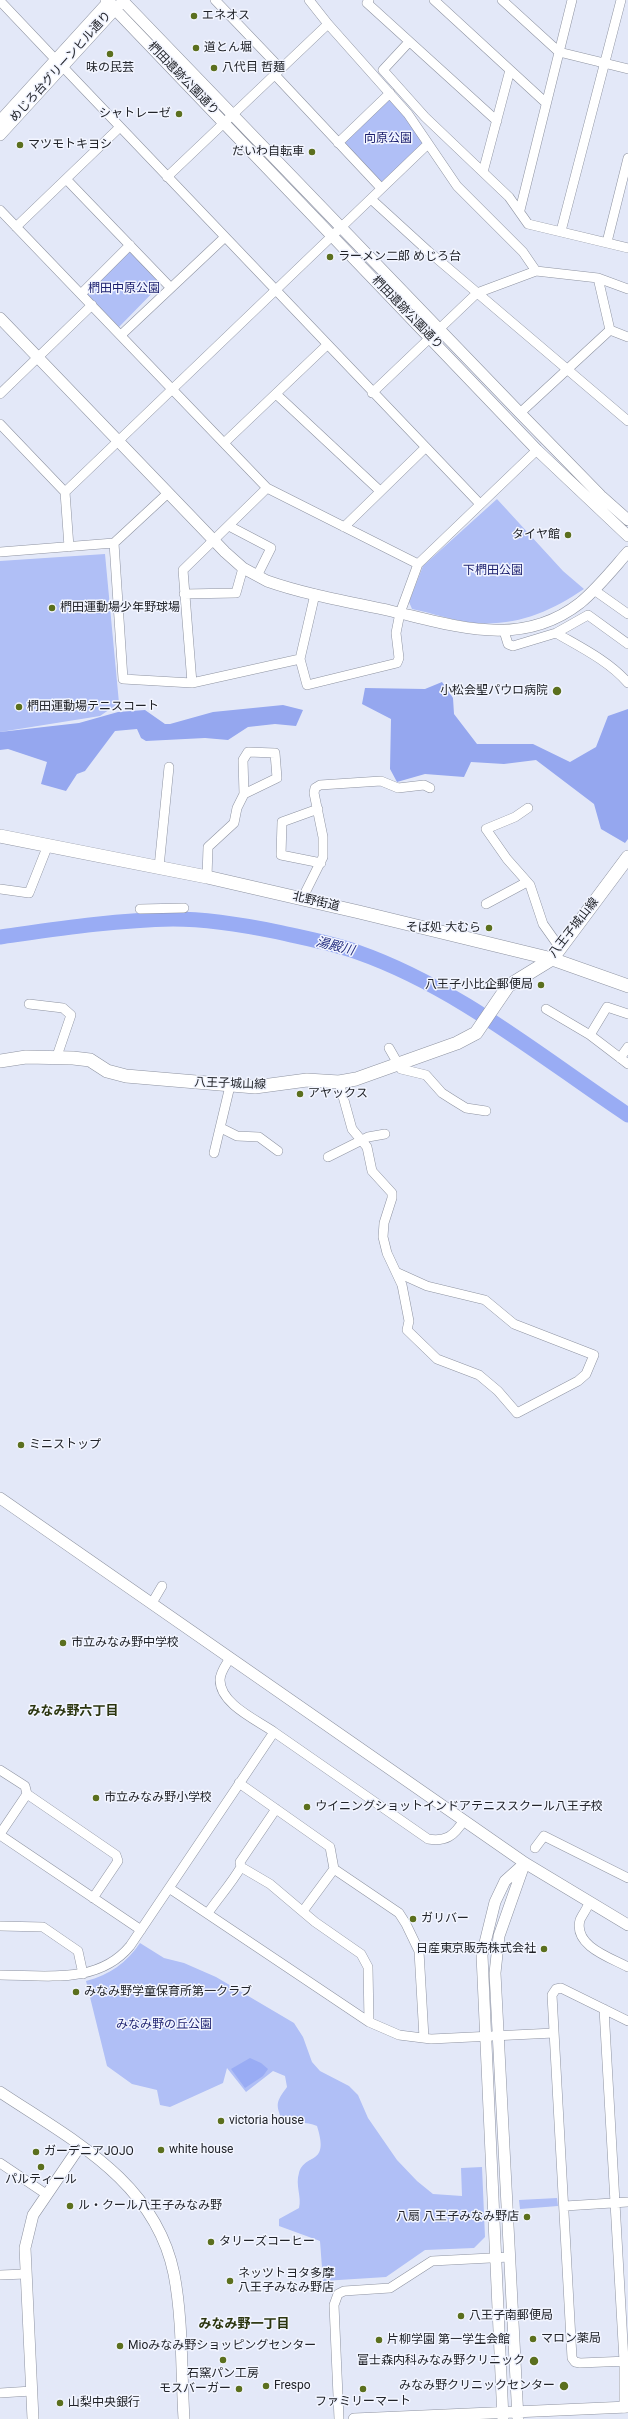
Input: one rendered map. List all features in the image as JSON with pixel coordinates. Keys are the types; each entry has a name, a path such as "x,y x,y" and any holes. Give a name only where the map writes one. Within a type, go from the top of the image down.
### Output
{"main road":[{"name":"北野街道","path":"0,836 207,876 552,959 628,986"},
{"name":"八王子城山線","path":"0,1061 26,1057 57,1056 90,1060 111,1073 126,1076 255,1088 307,1080 339,1082 356,1079 457,1043 472,1036 513,982 552,959 628,857"}],"street":[{"name":"めじろ台グリーンヒル通り","path":"0,135 110,3 123,0"},
{"name":"椚田遺跡公園通り","path":"123,0 332,236 537,450 628,536"},
{"path":"215,0 338,143 381,188"},
{"path":"309,0 328,24 408,114 456,186 523,252 536,271"},
{"path":"369,0 367,2 409,42 497,121"},
{"path":"434,0 546,103"},
{"path":"502,0 559,52 628,69"},
{"path":"561,231 621,0"},
{"path":"520,210 571,1"},
{"name":"椚田遺跡公園通り","path":"110,3 341,228 601,496 628,520"},
{"path":"2,6 59,63 372,393 480,504"},
{"path":"167,177 328,24"},
{"path":"409,42 383,70 425,117 483,172 520,210 528,224 628,248"},
{"name":"めじろ台グリーンヒル通り","path":"0,121 59,63"},
{"path":"483,172 510,70"},
{"path":"338,143 390,93"},
{"path":"16,227 120,127"},
{"path":"64,492 428,144"},
{"path":"607,242 628,158"},
{"path":"66,179 170,287"},
{"path":"370,199 566,370 626,416"},
{"path":"0,210 267,488 418,564"},
{"path":"121,335 170,287 225,237"},
{"path":"81,294 130,245"},
{"path":"372,393 477,293 536,271 598,278 628,289"},
{"path":"598,278 610,330"},
{"path":"0,394 92,305"},
{"path":"0,318 214,541 243,568 280,586 473,629 504,631 526,628 551,619 575,606 594,590 628,552"},
{"path":"610,330 628,337"},
{"path":"520,413 610,330"},
{"path":"224,444 327,345"},
{"path":"276,394 380,491"},
{"path":"0,424 64,492 69,547"},
{"path":"344,527 425,448"},
{"path":"316,594 300,659 307,685 394,665 399,658 396,633 400,613 418,564 537,450"},
{"path":"192,683 182,570 214,541 267,488"},
{"path":"0,552 114,544 168,493"},
{"path":"229,526 271,548 257,576"},
{"path":"114,544 123,679 192,683 300,659"},
{"path":"184,594 236,593 243,568"},
{"path":"594,590 628,614"},
{"path":"504,631 508,644 513,646 556,633 588,614 628,644"},
{"path":"556,633 622,675 628,683"},
{"path":"207,876 208,847 234,822 237,808 244,794 243,760 248,752 275,753 277,778 244,794"},
{"path":"159,867 169,767"},
{"path":"302,899 321,863 323,836 314,793 315,788 320,785 381,781 398,788 424,785 430,788"},
{"path":"528,808 515,817 486,829 502,853 527,882 533,892 543,924 560,948"},
{"path":"318,809 282,822 281,855 321,863"},
{"path":"0,889 29,892 48,845"},
{"path":"486,904 527,882"},
{"path":"140,909 184,908"},
{"path":"29,1004 63,1008 71,1015 57,1056"},
{"path":"590,1035 607,1007 628,1014"},
{"path":"546,1009 590,1035 628,1064"},
{"path":"620,1058 628,1047"},
{"path":"389,1048 397,1065 405,1071 426,1075 442,1093 466,1108 486,1111"},
{"path":"339,1082 347,1118 352,1129 368,1147 372,1171 392,1193 383,1237 387,1252 396,1272 402,1285 408,1311 409,1334 425,1346 437,1360 479,1375 498,1391 517,1413 578,1381 586,1374 594,1355 514,1324 484,1300 427,1286 396,1272"},
{"path":"214,1153 230,1086"},
{"path":"221,1128 237,1136 258,1137 278,1151"},
{"path":"328,1157 363,1141 385,1134"},
{"path":"0,1498 525,1862 589,1903 628,1925"},
{"path":"152,1603 162,1586"},
{"path":"230,1658 220,1678 224,1694 232,1704 428,1839 439,1841 448,1838 457,1831 464,1820"},
{"path":"0,1975 83,1974 103,1968 119,1958 130,1946 141,1930 274,1732"},
{"path":"0,1770 25,1786 27,1794 116,1854 118,1861 93,1898"},
{"path":"239,1783 330,1847 334,1869 399,1913 406,1924 420,1956 424,2038"},
{"path":"27,1794 0,1834 141,1930"},
{"path":"208,1913 241,1867 240,1862 276,1809"},
{"path":"535,1848 544,1836 628,1878"},
{"path":"518,2416 495,1973 499,1936 525,1862"},
{"path":"503,2416 481,1972 486,1932 495,1902 505,1881 525,1862"},
{"path":"241,1867 270,1884 303,1911 361,1954 366,1962 369,1972 367,1983 369,2022"},
{"path":"303,1911 334,1869"},
{"path":"169,1888 369,2022 395,2034 424,2038 554,2034"},
{"path":"589,1903 580,1920 580,1930 585,1942 628,1967"},
{"path":"0,1926 46,1929 78,1951 83,1974"},
{"path":"626,2361 580,2363 575,2362 572,2358 565,2206 552,1995 556,1989 561,1988 628,2021"},
{"path":"354,2419 518,2416 626,2407 626,2361 604,2009"},
{"path":"0,2092 110,2168 132,2190 153,2218 166,2248 177,2294 184,2419"},
{"path":"33,2419 24,2248 27,2231 33,2215 80,2146"},
{"path":"0,2163 46,2194"},
{"path":"565,2206 628,2202"},
{"path":"339,2419 334,2305 338,2294 344,2291 390,2288 432,2261 510,2257"},
{"path":"0,2275 26,2274"},
{"path":"0,2392 32,2391"}],"green space":[{"name":"向原公園","path":"390,93 428,144 381,188 338,143"},
{"name":"椚田中原公園","path":"130,251 162,283 119,327 87,294"},
{"name":"下椚田公園","path":"497,499 563,571 584,589 546,611 519,620 505,622 467,622 412,609 409,602 423,566"},
{"path":"105,554 119,703 100,716 0,732 0,561"},
{"name":"みなみ野の丘公園","path":"140,1943 164,1958 184,1963 216,1977 294,2023 303,2037 312,2062 320,2071 349,2086 358,2095 368,2118 397,2160 417,2181 433,2194 462,2196 461,2168 482,2167 485,2237 474,2248 425,2250 386,2277 323,2281 320,2241 279,2226 279,2219 299,2208 299,2173 306,2163 319,2153 321,2148 317,2126 283,2122 278,2103 287,2087 285,2076 273,2071 246,2092 227,2068 223,2083 170,2107 160,2105 157,2090 132,2084 107,2066 86,1981 110,1972 129,1957"},
{"path":"557,2198 558,2206 520,2209 519,2200"}],"shaded area":[{"path":"442,682 453,698 454,714 477,744 533,744 570,762 596,747 608,716 628,709 628,839 625,843 601,829 594,804 536,760 504,764 471,762 464,777 425,774 397,782 390,769 391,719 362,704 365,688 425,689"},
{"path":"283,705 303,710 296,726 275,724 248,727 228,740 205,738 146,741 141,738 137,729 115,731 85,771 77,774 66,791 41,784 47,762 8,749 0,750 0,732 79,723 118,712 145,710 165,724 170,724 213,712"},
{"path":"250,2058 261,2063 268,2069 263,2076 245,2088 231,2069"}],"waterway":[{"name":"湯殿川","path":"0,937 108,923 186,919 213,921 252,927 338,946 394,967 429,984 464,1004 530,1047 628,1115"}],"place":[{"name":"エネオス","path":"194,16"},
{"name":"道とん堀","path":"196,48"},
{"name":"味の民芸","path":"110,54"},
{"name":"八代目 哲麺","path":"214,68"},
{"name":"シャトレーゼ","path":"179,114"},
{"name":"マツモトキヨシ","path":"20,145"},
{"name":"だいわ自転車","path":"312,152"},
{"name":"ラーメン二郎 めじろ台","path":"330,257"},
{"name":"タイヤ館","path":"568,535"},
{"name":"椚田運動場少年野球場","path":"52,608"},
{"name":"小松会聖パウロ病院","path":"557,691"},
{"name":"椚田運動場テニスコート","path":"19,707"},
{"name":"そば処 大むら","path":"489,928"},
{"name":"八王子小比企郵便局","path":"541,985"},
{"name":"アヤックス","path":"300,1094"},
{"name":"ミニストップ","path":"21,1445"},
{"name":"市立みなみ野中学校","path":"63,1643"},
{"name":"市立みなみ野小学校","path":"96,1798"},
{"name":"ウイニングショットインドアテニススクール八王子校","path":"307,1807"},
{"name":"ガリバー","path":"413,1919"},
{"name":"日産東京販売株式会社","path":"544,1949"},
{"name":"みなみ野学童保育所第一クラブ","path":"76,1992"},
{"name":"victoria house","path":"221,2121"},
{"name":"white house","path":"161,2150"},
{"name":"ガーデニアJOJO","path":"36,2152"},
{"name":"パルティール","path":"41,2167"},
{"name":"ル・クール八王子みなみ野","path":"70,2206"},
{"name":"八扇 八王子みなみ野店","path":"527,2217"},
{"name":"タリーズコーヒー","path":"211,2242"},
{"name":"ネッツトヨタ多摩 八王子みなみ野店","path":"230,2281"},
{"name":"八王子南郵便局","path":"461,2316"},
{"name":"マロン薬局","path":"533,2339"},
{"name":"片柳学園 第一学生会館","path":"379,2340"},
{"name":"Mioみなみ野ショッピングセンター","path":"120,2346"},
{"name":"石窯パン工房","path":"223,2360"},
{"name":"富士森内科みなみ野クリニック","path":"534,2361"},
{"name":"Frespo","path":"266,2386"},
{"name":"みなみ野クリニックセンター","path":"564,2386"},
{"name":"モスバーガー","path":"239,2389"},
{"name":"ファミリーマート","path":"363,2389"},
{"name":"山梨中央銀行","path":"60,2403"}],"district":[{"name":"みなみ野六丁目","path":"73,1712"},
{"name":"みなみ野一丁目","path":"244,2325"}]}
